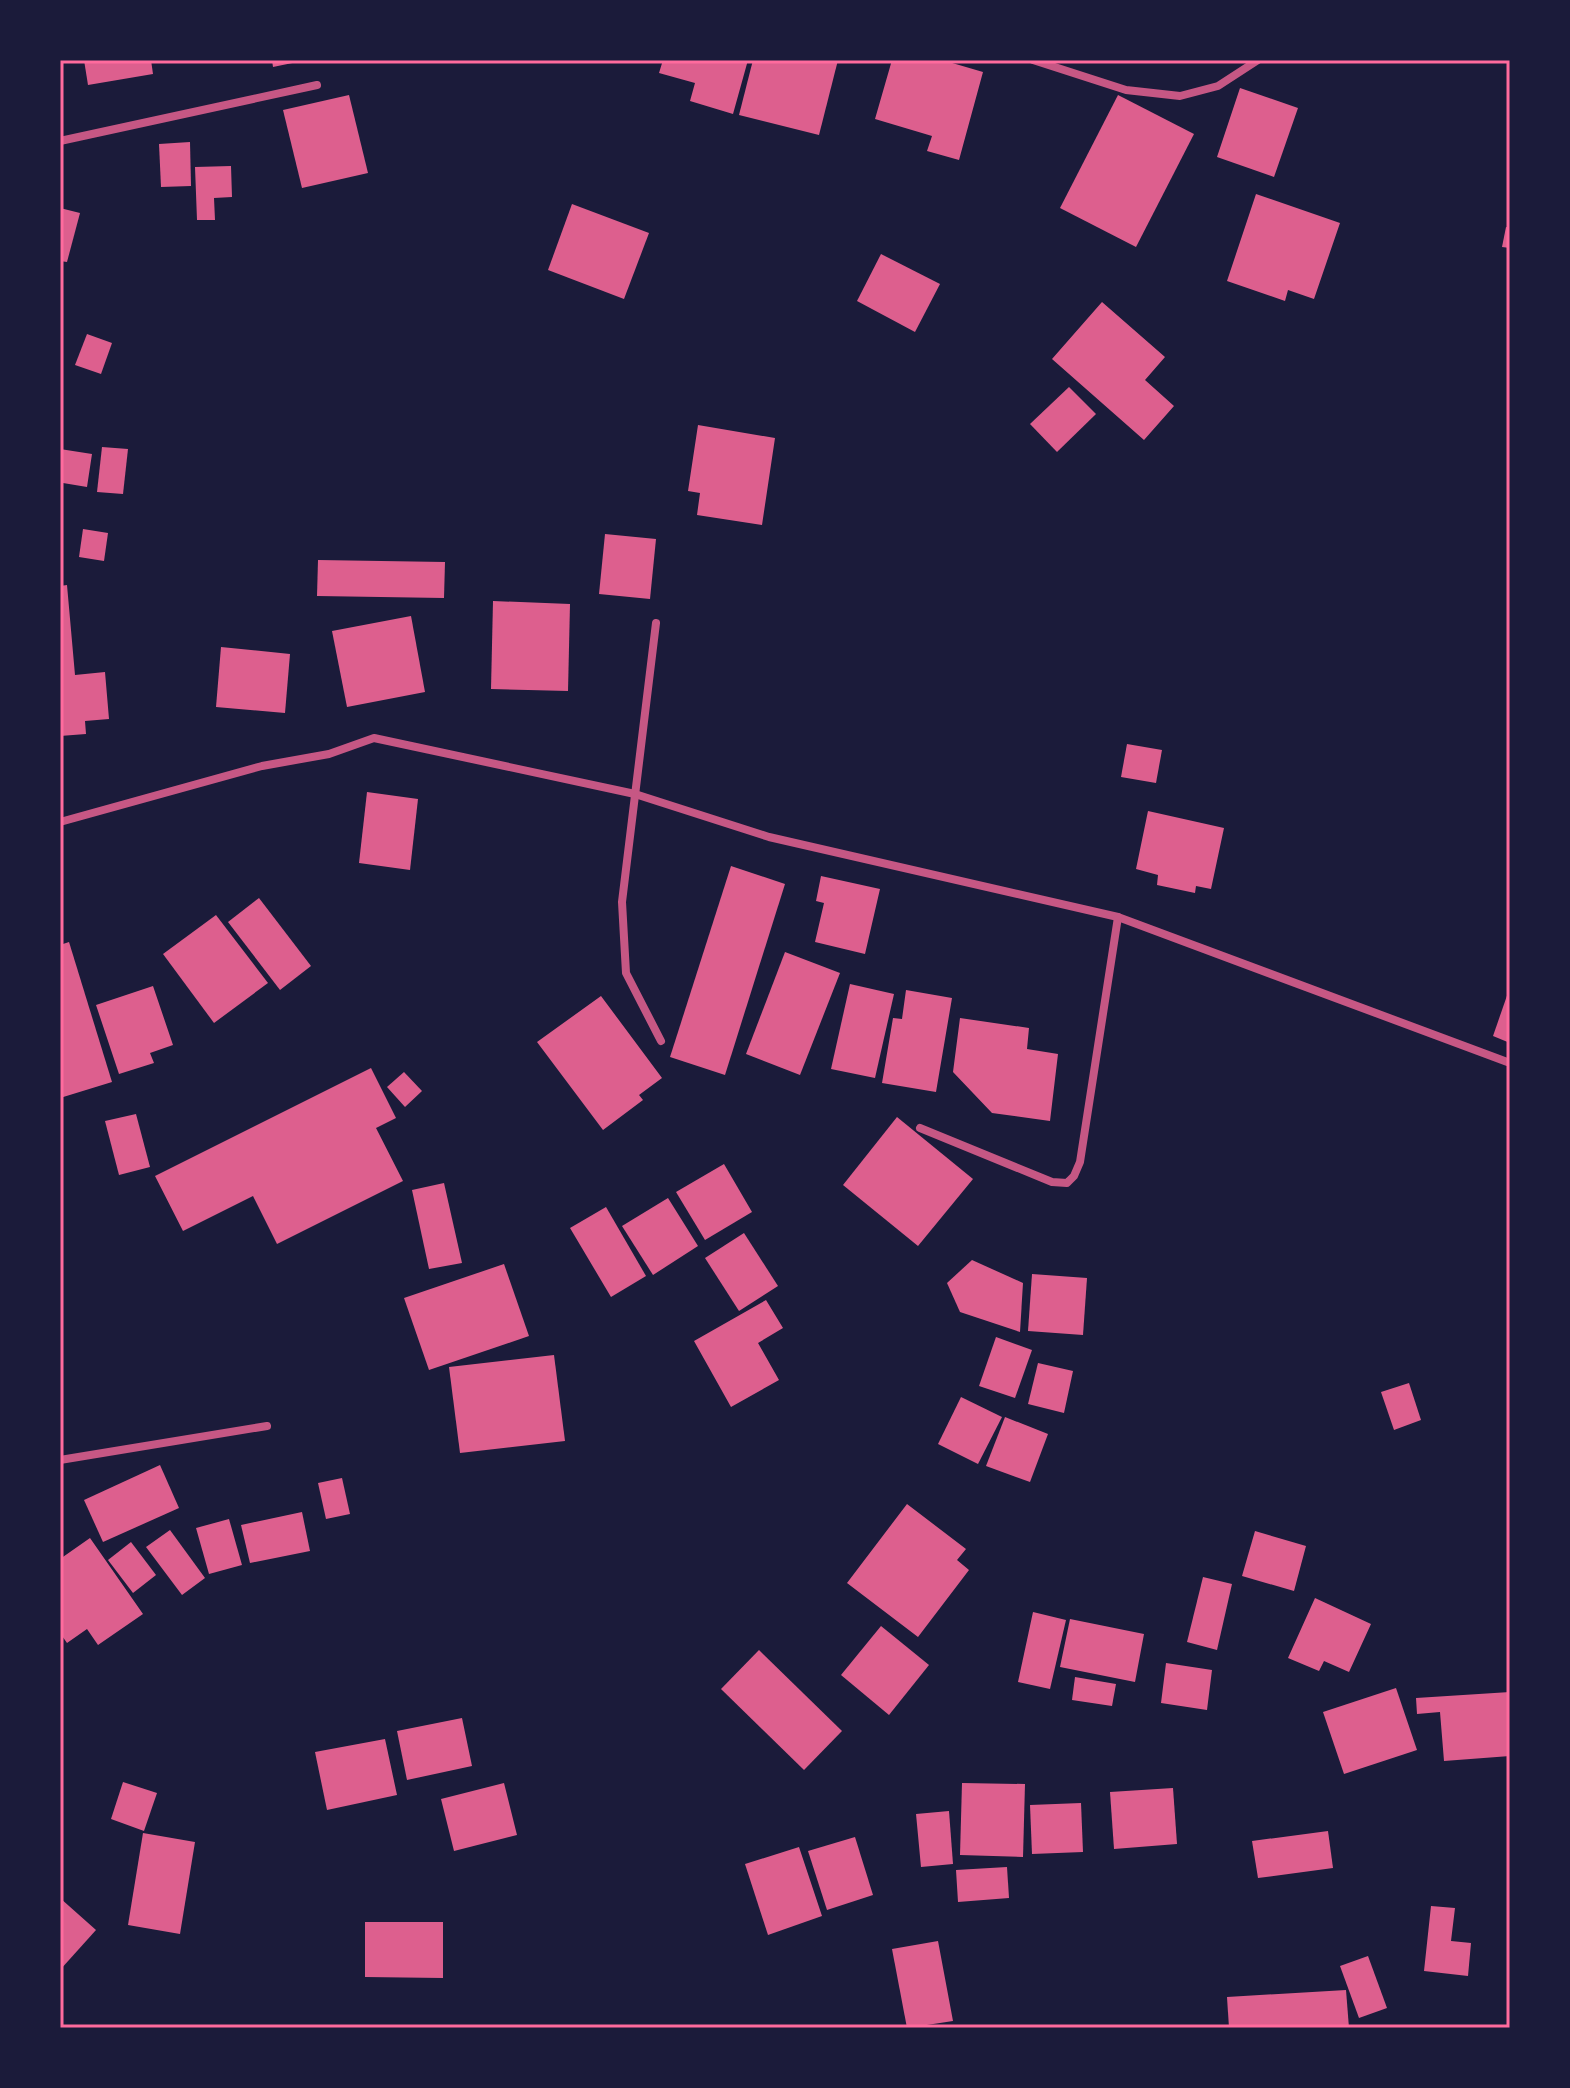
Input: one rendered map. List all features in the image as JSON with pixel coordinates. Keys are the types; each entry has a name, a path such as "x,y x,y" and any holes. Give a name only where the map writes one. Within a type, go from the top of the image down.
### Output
{"street":[{"path":"1033,60 1126,90 1180,96 1218,86 1258,60"},
{"path":"60,141 317,85"},
{"path":"656,623 622,902 626,973 661,1041"},
{"path":"60,822 262,766 329,754 374,738 635,794 769,837 1118,917 1510,1063"},
{"path":"920,1128 1052,1182 1067,1183 1080,1162 1118,917"},
{"path":"60,1460 267,1426"}],"building":[{"path":"84,60 151,60 153,74 88,85"},
{"path":"272,60 302,60 302,61 273,67"},
{"path":"663,60 748,60 733,114 690,101 695,83 659,73"},
{"path":"753,60 838,60 819,135 739,115"},
{"path":"892,60 942,60 983,72 959,160 927,151 932,136 875,119"},
{"path":"1240,88 1298,108 1274,177 1217,157"},
{"path":"349,95 368,173 302,188 283,110"},
{"path":"1118,95 1194,134 1136,247 1060,208"},
{"path":"190,142 191,186 161,187 159,144"},
{"path":"231,166 232,197 214,198 215,220 197,220 195,167"},
{"path":"1256,194 1340,223 1314,299 1288,290 1285,301 1227,281"},
{"path":"572,204 649,233 624,299 548,270"},
{"path":"60,208 80,213 67,262 60,261"},
{"path":"1506,227 1510,228 1510,248 1502,247"},
{"path":"881,254 940,284 915,332 857,301"},
{"path":"1102,302 1165,357 1145,380 1174,406 1144,440 1052,359"},
{"path":"87,334 112,343 101,374 75,365"},
{"path":"1069,387 1096,414 1057,452 1030,424"},
{"path":"698,425 775,438 762,525 697,515 700,493 688,491"},
{"path":"102,447 128,449 123,494 97,492"},
{"path":"60,449 92,454 87,487 63,483 60,493"},
{"path":"83,529 108,533 104,561 79,557"},
{"path":"605,534 656,539 650,599 599,594"},
{"path":"318,560 445,562 444,598 317,596"},
{"path":"67,585 75,675 105,672 109,719 85,721 86,734 60,736 60,586"},
{"path":"493,601 570,604 568,691 491,689"},
{"path":"411,616 425,692 347,707 332,631"},
{"path":"221,647 290,654 285,713 216,707"},
{"path":"1127,744 1162,750 1156,783 1121,777"},
{"path":"367,792 418,799 410,870 359,863"},
{"path":"1148,811 1224,828 1211,889 1196,886 1195,893 1157,885 1158,875 1136,869"},
{"path":"731,866 785,884 725,1075 670,1057"},
{"path":"821,876 880,889 865,954 815,942 824,903 816,901"},
{"path":"259,898 311,966 280,990 228,922"},
{"path":"216,915 268,983 214,1023 163,954"},
{"path":"69,942 112,1082 60,1098 60,945"},
{"path":"785,952 840,973 800,1075 746,1054"},
{"path":"850,984 894,994 875,1078 831,1069"},
{"path":"153,986 173,1045 150,1053 154,1063 119,1074 96,1005"},
{"path":"1510,987 1510,1043 1493,1036"},
{"path":"906,990 952,998 936,1092 882,1083 893,1018 902,1019"},
{"path":"601,996 662,1078 639,1095 643,1100 603,1130 537,1042"},
{"path":"960,1018 1029,1028 1027,1049 1058,1054 1050,1121 992,1113 953,1072"},
{"path":"371,1068 396,1118 376,1128 403,1181 277,1244 253,1196 183,1231 155,1176"},
{"path":"404,1072 422,1091 405,1107 387,1087"},
{"path":"136,1114 150,1167 119,1175 105,1121"},
{"path":"897,1117 973,1179 918,1246 843,1185"},
{"path":"724,1164 752,1212 705,1240 676,1192"},
{"path":"444,1183 462,1263 429,1269 412,1190"},
{"path":"668,1198 698,1246 653,1275 622,1226"},
{"path":"606,1207 646,1276 611,1297 570,1228"},
{"path":"744,1233 778,1286 739,1311 705,1258"},
{"path":"972,1260 1023,1283 1020,1332 960,1312 947,1283"},
{"path":"504,1264 529,1336 429,1370 404,1298"},
{"path":"1032,1274 1087,1278 1083,1335 1028,1331"},
{"path":"766,1300 783,1328 758,1343 779,1380 731,1407 694,1341"},
{"path":"996,1337 1032,1350 1015,1398 979,1386"},
{"path":"554,1355 565,1441 460,1453 449,1367"},
{"path":"1038,1363 1073,1371 1064,1413 1028,1404"},
{"path":"1409,1383 1421,1420 1394,1430 1381,1392"},
{"path":"961,1397 1002,1417 978,1464 938,1444"},
{"path":"1005,1417 1048,1434 1030,1482 986,1466"},
{"path":"160,1465 179,1508 103,1542 84,1500"},
{"path":"342,1478 350,1514 326,1519 318,1483"},
{"path":"907,1504 966,1549 957,1560 969,1570 918,1637 847,1583"},
{"path":"302,1512 310,1551 250,1563 241,1525"},
{"path":"229,1519 242,1565 209,1574 196,1528"},
{"path":"170,1530 205,1578 182,1595 146,1547"},
{"path":"1255,1531 1306,1546 1294,1591 1242,1576"},
{"path":"90,1538 143,1614 98,1645 87,1629 67,1643 60,1633 60,1559"},
{"path":"131,1542 156,1575 133,1593 108,1560"},
{"path":"1203,1577 1232,1584 1217,1650 1187,1642"},
{"path":"1315,1598 1371,1624 1349,1672 1324,1661 1319,1671 1288,1658"},
{"path":"1033,1612 1066,1620 1050,1689 1018,1682"},
{"path":"1070,1619 1144,1634 1135,1682 1060,1667"},
{"path":"881,1626 929,1665 889,1715 841,1675"},
{"path":"759,1650 842,1731 804,1770 721,1689"},
{"path":"1166,1663 1212,1670 1207,1710 1161,1703"},
{"path":"1075,1677 1116,1684 1112,1706 1072,1700"},
{"path":"1396,1688 1417,1750 1344,1774 1323,1712"},
{"path":"1510,1692 1510,1756 1444,1761 1440,1712 1417,1714 1416,1698"},
{"path":"462,1718 472,1766 407,1780 397,1731"},
{"path":"385,1739 397,1795 327,1810 315,1752"},
{"path":"123,1782 157,1793 144,1831 111,1819"},
{"path":"504,1783 517,1835 454,1851 441,1799"},
{"path":"962,1783 1025,1784 1023,1857 960,1855"},
{"path":"1173,1788 1177,1844 1114,1849 1110,1792"},
{"path":"1081,1803 1083,1852 1032,1854 1030,1805"},
{"path":"949,1811 953,1864 921,1867 916,1814"},
{"path":"1328,1831 1333,1868 1258,1878 1252,1841"},
{"path":"143,1833 195,1842 180,1934 128,1925"},
{"path":"855,1837 873,1895 827,1910 808,1851"},
{"path":"799,1847 822,1916 768,1935 745,1864"},
{"path":"1007,1867 1009,1898 958,1902 956,1870"},
{"path":"60,1898 96,1930 60,1970"},
{"path":"1431,1906 1455,1908 1451,1941 1471,1943 1468,1976 1424,1971"},
{"path":"365,1922 443,1922 443,1978 365,1977"},
{"path":"938,1941 953,2021 907,2028 892,1949"},
{"path":"1368,1956 1387,2008 1359,2018 1340,1966"},
{"path":"1346,1990 1349,2028 1229,2028 1227,1997"}]}
